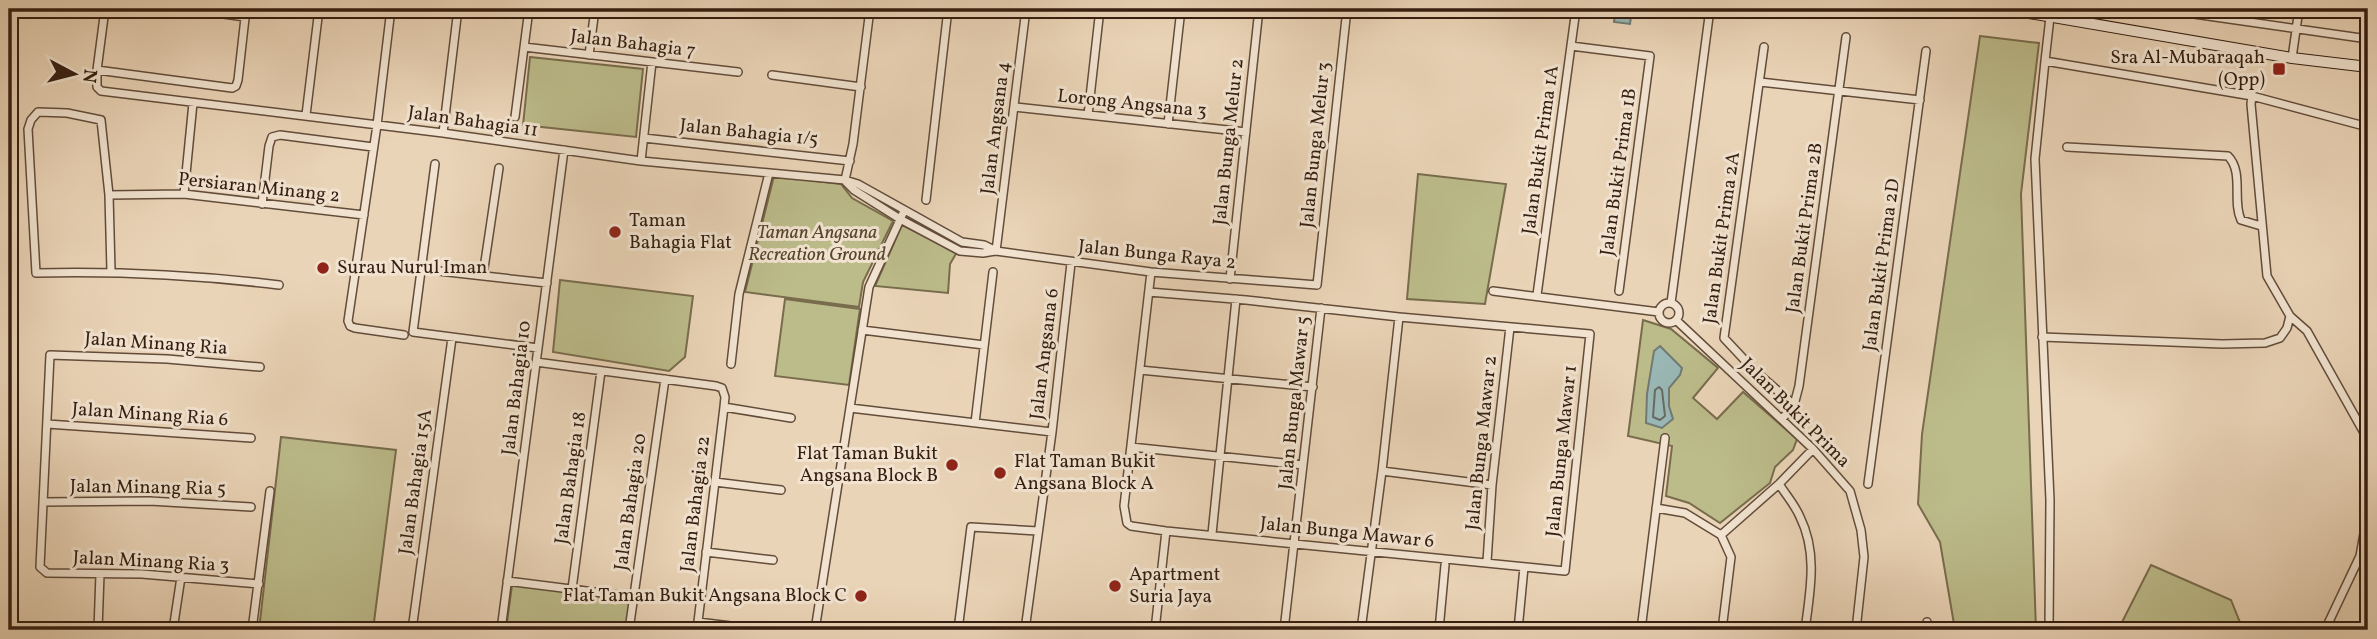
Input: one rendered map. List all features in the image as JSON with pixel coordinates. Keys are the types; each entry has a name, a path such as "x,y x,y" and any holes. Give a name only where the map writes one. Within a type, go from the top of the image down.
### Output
{"street":[{"path":"105,9 97,70 232,88 236,86 245,13 188,9"},
{"path":"306,115 319,9"},
{"path":"391,9 348,321 350,326 404,335"},
{"path":"443,132 458,9"},
{"path":"515,117 528,9"},
{"path":"589,54 595,9"},
{"path":"828,9 870,12 850,161 845,180"},
{"path":"926,200 948,9"},
{"name":"Jalan Angsana 4","path":"996,251 1026,9"},
{"path":"1088,115 1100,9"},
{"path":"1168,124 1181,9"},
{"name":"Jalan Bunga Melur 2","path":"1230,279 1259,9"},
{"name":"Jalan Bunga Melur 3","path":"1317,285 1347,9"},
{"name":"Jalan Bukit Prima 1A","path":"1537,295 1576,9"},
{"path":"1671,303 1710,9"},
{"path":"2006,9 2292,58 2368,67"},
{"path":"2082,22 2084,9"},
{"path":"2159,9 2368,39"},
{"path":"2292,58 2299,9"},
{"path":"2049,630 2050,500 2035,159 2050,17"},
{"name":"Jalan Bukit Prima 2B","path":"1782,419 1794,405 1799,386 1846,37"},
{"name":"Jalan Bukit Prima 1B","path":"1571,46 1650,56 1619,291"},
{"name":"Jalan Bahagia 7","path":"524,47 738,72"},
{"name":"Jalan Bukit Prima 2A","path":"1764,47 1724,338 1754,370 1794,405"},
{"name":"Jalan Bukit Prima 2D","path":"1868,484 1926,51"},
{"path":"2045,61 2252,96 2368,127"},
{"path":"641,161 652,62"},
{"name":"Jalan Bahagia 11","path":"97,70 99,90 443,132 641,161 845,180"},
{"path":"772,75 860,87"},
{"path":"1760,82 1920,100"},
{"path":"2252,96 2267,276 2290,316 2307,331 2367,438 2368,462"},
{"path":"184,194 193,103"},
{"name":"Lorong Angsana 3","path":"1015,107 1246,132"},
{"path":"111,271 109,195 101,120 67,113 38,112 28,129 36,273 111,271 279,285"},
{"path":"262,204 272,137 280,135 373,147"},
{"name":"Jalan Bahagia 1/5","path":"644,138 850,161"},
{"path":"2067,147 2228,156 2234,161 2238,213 2241,220 2261,226"},
{"name":"Jalan Bahagia 10","path":"501,630 564,150"},
{"path":"435,164 413,332 538,348"},
{"path":"483,275 499,168"},
{"path":"731,364 738,294 769,173"},
{"name":"Jalan Bunga Raya 2","path":"845,180 855,190 960,251 996,251 1151,272 1317,285"},
{"name":"Persiaran Minang 2","path":"109,195 184,194 363,215"},
{"path":"815,630 869,287 902,215"},
{"name":"Jalan Angsana 6","path":"1025,630 1052,432 1071,263"},
{"path":"421,269 547,283"},
{"path":"975,423 993,272"},
{"path":"1151,272 1131,447 1303,465"},
{"path":"1493,291 1659,312"},
{"path":"1149,292 1510,327"},
{"path":"1212,534 1236,299"},
{"path":"1664,303 1671,303 1679,310 1676,320 1666,323 1659,312 1664,303"},
{"name":"Jalan Bunga Mawar 5","path":"1284,630 1321,308"},
{"path":"2042,337 2222,344 2265,343 2280,338 2287,328 2290,316"},
{"path":"1361,630 1399,317"},
{"name":"Jalan Bukit Prima","path":"1676,320 1813,449 1850,491 1861,530 1864,557 1856,630"},
{"name":"Jalan Bunga Mawar 1","path":"1510,327 1590,334 1565,571"},
{"name":"Jalan Bunga Mawar 2","path":"1487,562 1492,485 1510,327"},
{"path":"862,330 984,345"},
{"name":"Jalan Bahagia 15A","path":"412,630 452,338"},
{"name":"Jalan Minang Ria","path":"47,424 50,355 167,359 260,367"},
{"path":"536,362 665,379"},
{"path":"1140,370 1313,387"},
{"name":"Jalan Bahagia 18","path":"572,589 601,371"},
{"name":"Jalan Bahagia 22","path":"665,379 716,386 722,388 725,397 697,626"},
{"name":"Jalan Bahagia 20","path":"629,630 665,379"},
{"path":"724,407 791,418"},
{"path":"850,408 1052,432"},
{"path":"43,502 47,424"},
{"name":"Jalan Minang Ria 6","path":"47,424 251,438"},
{"path":"1641,630 1665,438"},
{"name":"Jalan Bunga Mawar 6","path":"1131,447 1124,506 1126,523 1132,526 1565,571"},
{"path":"1721,535 1779,484 1813,449"},
{"path":"1382,471 1492,485"},
{"path":"715,482 781,490"},
{"path":"1779,484 1799,514 1810,549 1812,573 1805,630"},
{"path":"253,630 270,491"},
{"name":"Jalan Minang Ria 5","path":"43,502 150,501 251,507"},
{"name":"Jalan Minang Ria 3","path":"43,502 40,567 47,573 142,574 259,584"},
{"path":"1656,508 1685,513 1721,535 1731,558 1722,630"},
{"path":"2325,630 2360,556 2368,511"},
{"path":"958,630 971,527 1038,531"},
{"path":"1155,630 1166,531"},
{"path":"706,552 773,561"},
{"path":"1439,630 1446,565"},
{"path":"1518,630 1524,567"},
{"path":"98,630 100,574"},
{"path":"173,630 181,577"},
{"path":"507,581 634,597"},
{"path":"697,626 764,630"}],"green space":[{"path":"1980,36 2039,43 2021,194 2036,630 1955,630 1940,542 1918,504 1922,434"},
{"path":"530,57 643,69 636,137 523,125"},
{"path":"1418,174 1506,184 1485,304 1407,299"},
{"name":"Taman Angsana Recreation Ground","path":"774,176 841,184 852,198 893,221 863,282 859,307 745,292"},
{"path":"902,225 957,252 950,264 948,293 875,286"},
{"path":"560,280 693,296 685,357 669,371 553,352"},
{"path":"785,299 860,309 849,385 775,376"},
{"path":"1643,320 1671,329 1718,368 1693,398 1717,419 1743,392 1797,439 1793,450 1775,467 1770,483 1720,523 1689,503 1666,496 1672,446 1628,436"},
{"path":"281,437 396,450 373,630 259,630"},
{"path":"2151,565 2231,600 2243,630 2118,630"},
{"path":"512,585 632,600 628,630 506,630"}],"water":[{"path":"1616,9 1632,9 1630,24 1614,22"},
{"path":"1660,346 1682,368 1680,375 1669,388 1669,406 1673,419 1662,428 1646,423 1647,394 1654,351"}],"place":[{"name":"Sra Al-Mubaraqah (Opp)","path":"2279,69"},
{"name":"Taman Bahagia Flat","path":"615,232"},
{"name":"Surau Nurul Iman","path":"323,268"},
{"name":"Flat Taman Bukit Angsana Block B","path":"952,465"},
{"name":"Flat Taman Bukit Angsana Block A","path":"1000,473"},
{"name":"Apartment Suria Jaya","path":"1115,586"},
{"name":"Flat Taman Bukit Angsana Block C","path":"861,596"}]}
